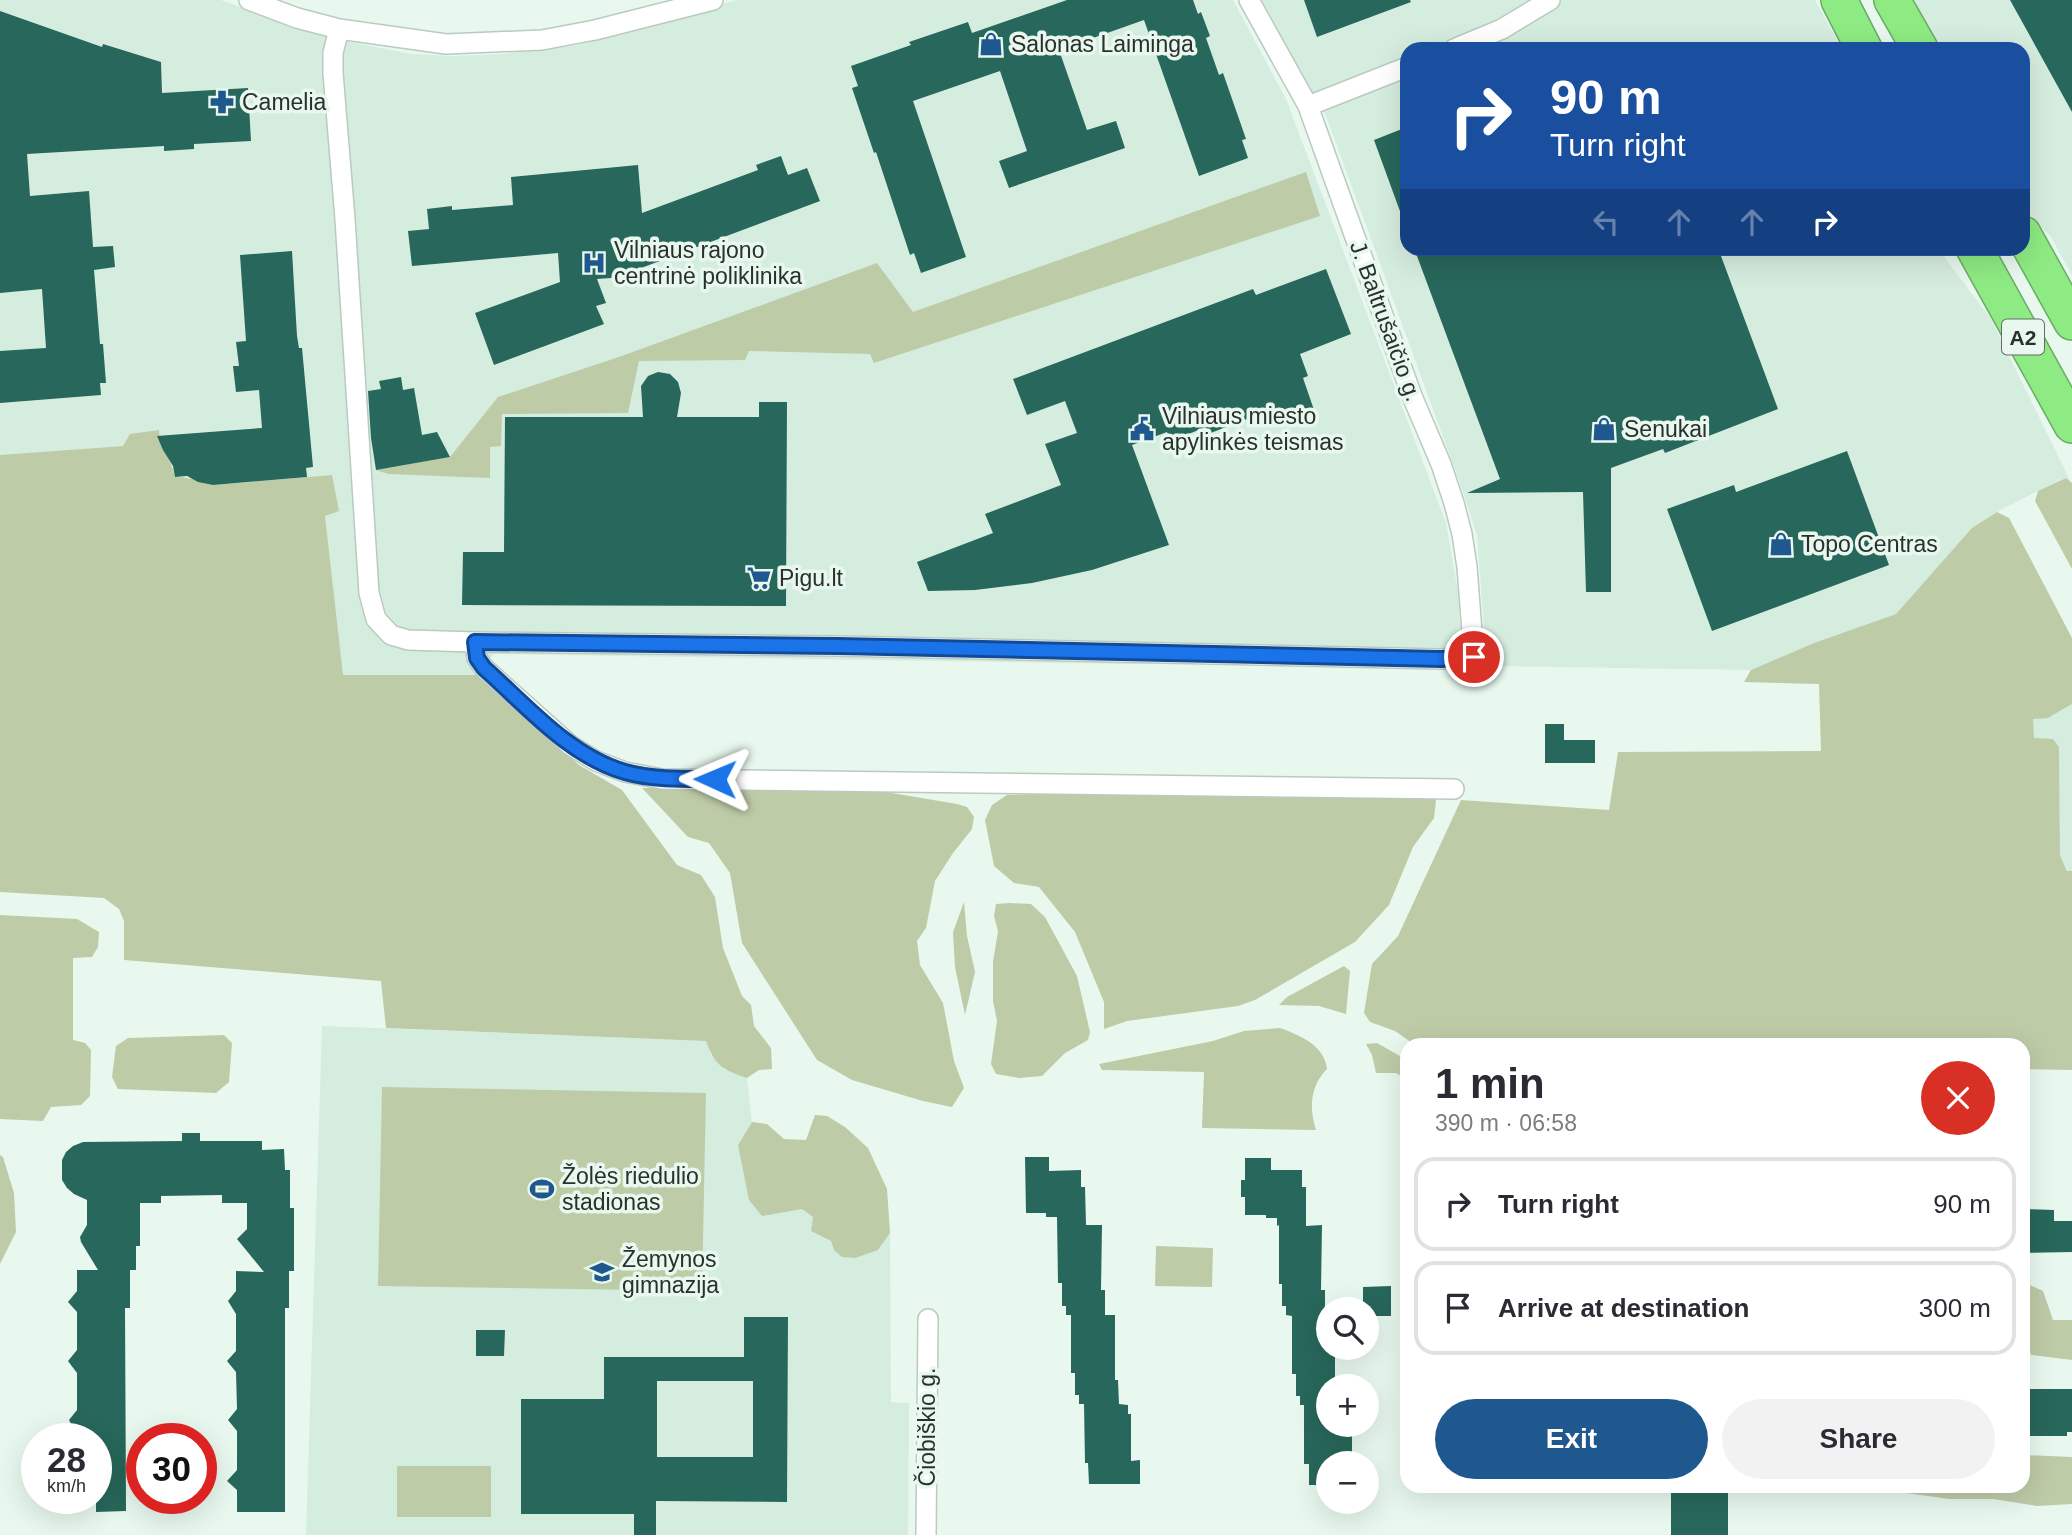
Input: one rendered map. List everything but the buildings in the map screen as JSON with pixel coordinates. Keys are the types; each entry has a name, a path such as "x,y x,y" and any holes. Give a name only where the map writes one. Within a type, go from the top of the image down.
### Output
{"highway":[{"path":"1839,0 1860,42"},
{"path":"1892,0 1916,42"},
{"name":"A2","path":"2030,247 2072,322"},
{"name":"A2","path":"1978,256 2072,425"}],"street":[{"path":"249,0 297,18 339,29 446,44 542,40 595,30 713,0"},
{"name":"J. Baltrušaičio g.","path":"475,642 839,646 1427,659 1474,657 1467,567 1454,503 1412,396 1308,106 1249,0"},
{"path":"1471,42 1502,29 1550,0"},
{"path":"339,29 333,53 333,73 369,593 376,619 391,635 408,640 475,642 477,658 484,668 570,745 596,761 625,772 662,779 1454,789"},
{"path":"1308,106 1400,70"},
{"name":"Čiobiškio g.","path":"926,1535 928,1320"}],"shaded area":[{"path":"0,0 221,0 324,37 411,54 452,56 504,54 574,46 670,21 736,0 1233,0 1286,99 1446,523 1458,592 1462,665 1120,664 494,654 476,675 342,675 325,515 332,475 213,485 187,476 175,477 173,466 159,442 159,431 123,446 0,455"},
{"path":"1259,0 1815,0 1838,42 1400,42 1400,256 1944,256 1991,319 2070,480 2065,478 2038,491 1973,528 1896,614 1814,643 1751,670 1487,666 1477,535 1325,113"},
{"path":"1908,0 2072,0 2072,275 2051,237 2030,214 2030,42 1931,42"},
{"path":"2072,704 2072,871 2068,871 2060,855 2059,747 2033,738 2033,718 2048,718"},
{"name":"Žemynos gimnazija","path":"322,1026 707,1041 711,1055 725,1070 747,1078 752,1122 738,1145 743,1167 813,1217 811,1231 831,1241 834,1250 878,1250 890,1233 891,1402 909,1403 908,1535 306,1535"}],"green space":[{"path":"1306,172 1320,216 874,363 870,354 749,351 745,360 639,361 628,413 502,414 501,446 490,447 490,478 388,474 376,470 450,457 498,397 619,357 877,263 913,312"},
{"path":"159,430 175,477 190,478 213,485 332,475 339,511 325,516 343,675 476,675 579,765 622,790 677,865 701,875 715,897 723,948 742,996 751,1005 754,1026 771,1048 772,1069 759,1070 747,1078 732,1072 717,1062 706,1041 386,1028 381,981 124,960 124,921 119,909 104,898 0,892 0,455 123,446 130,434"},
{"path":"2066,478 2072,483 2072,569 2035,501 2038,491"},
{"path":"1997,512 2009,518 2072,638 2072,704 2048,718 2033,719 2034,738 2053,739 2059,747 2060,855 2067,871 2072,871 2072,1070 2030,1069 2030,1038 1405,1038 1395,1031 1370,1022 1364,1013 1372,964 1398,936 1461,800 1609,810 1618,752 1821,751 1819,684 1744,682 1751,670 1814,643 1896,614 1972,528"},
{"path":"642,788 874,790 967,807 974,817 972,829 935,881 926,928 917,941 920,965 943,1003 954,1061 964,1088 952,1107 852,1080 817,1060 742,943 730,873 709,843 688,837"},
{"path":"1146,791 1431,794 1436,801 1434,818 1413,847 1389,905 1355,942 1255,1000 1238,1006 1127,1021 1104,1029 1104,1002 1075,932 1039,887 1014,883 994,866 985,820 992,805 1007,795"},
{"path":"964,902 967,936 975,972 965,1015 955,967 953,932"},
{"path":"996,904 1031,904 1045,917 1077,976 1090,1032 1088,1040 1065,1053 1042,1076 1019,1078 996,1074 991,1064 997,1021 993,1001 993,962 998,931 994,916"},
{"path":"0,915 77,919 99,932 98,947 92,957 73,958 73,1040 85,1043 91,1050 90,1096 81,1105 51,1107 43,1121 0,1119"},
{"path":"1344,966 1350,971 1346,1014 1319,1006 1279,1005 1287,997"},
{"path":"1280,1028 1310,1042 1325,1061 1327,1069 1317,1083 1312,1098 1316,1130 1202,1128 1204,1072 1102,1070 1099,1064 1213,1041 1244,1031"},
{"path":"224,1035 232,1043 229,1082 216,1093 118,1089 112,1077 116,1046 128,1038"},
{"path":"1377,1043 1400,1056 1400,1075 1376,1073 1366,1044"},
{"name":"Žolės riedulio stadionas","path":"382,1087 706,1093 702,1291 378,1286"},
{"path":"815,1115 827,1116 845,1127 868,1148 887,1189 890,1233 878,1250 855,1258 842,1257 834,1250 831,1241 811,1231 813,1217 802,1209 762,1216 749,1200 738,1145 752,1122 767,1124 784,1139 806,1140"},
{"path":"0,1155 3,1157 14,1193 16,1232 0,1264"},
{"path":"1156,1246 1213,1248 1212,1287 1155,1286"},
{"path":"2030,1285 2043,1291 2053,1320 2072,1320 2072,1360 2031,1355"},
{"path":"2030,1455 2072,1457 2072,1504 2037,1506 1993,1499 1949,1499 1906,1493 2030,1493"},
{"path":"397,1466 491,1466 491,1517 397,1517"}],"place":[{"name":"Salonas Laiminga","path":"991,44"},
{"name":"Camelia","path":"222,102"},
{"name":"Vilniaus rajono centrinė poliklinika","path":"594,263"},
{"name":"Vilniaus miesto apylinkės teismas","path":"1142,429"},
{"name":"Senukai","path":"1604,429"},
{"name":"Topo Centras","path":"1781,544"},
{"name":"Pigu.lt","path":"759,578"},
{"name":"Žolės riedulio stadionas","path":"542,1189"},
{"name":"Žemynos gimnazija","path":"602,1272"}],"route":[{"path":"715,779 662,779 625,772 596,761 570,745 484,668 477,658 475,642 839,646 1441,659 1474,657"}]}
